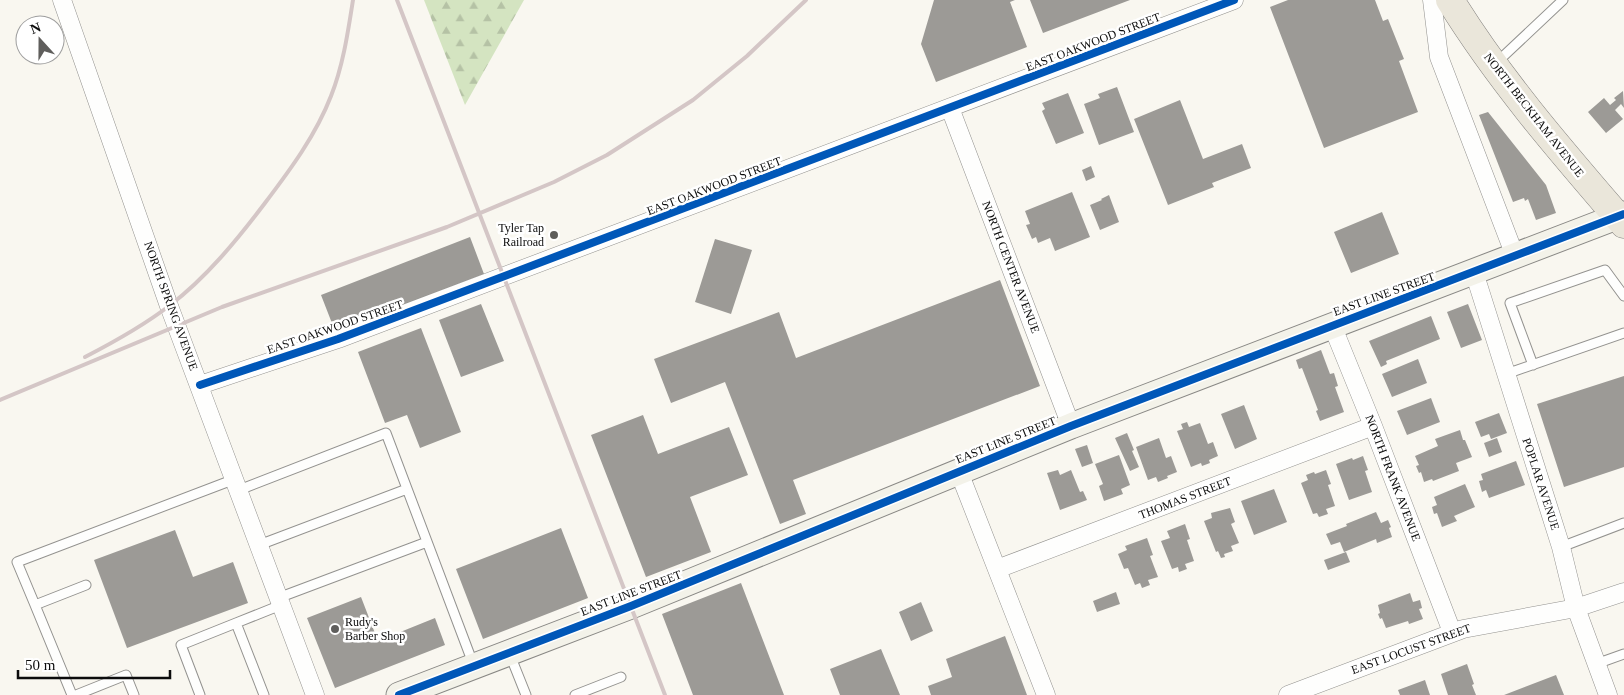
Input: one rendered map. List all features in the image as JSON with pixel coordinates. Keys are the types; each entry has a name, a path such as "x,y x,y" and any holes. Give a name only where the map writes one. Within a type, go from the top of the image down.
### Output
{"main road":[{"name":"NORTH BECKHAM AVENUE","path":"1450,0 1493,66 1545,132 1622,218"}],"street":[{"name":"NORTH SPRING AVENUE","path":"62,0 170,306 315,695"},
{"name":"EAST OAKWOOD STREET","path":"200,385 347,336 1234,0"},
{"path":"1432,0 1439,57 1516,256"},
{"name":"NORTH CENTER AVENUE","path":"950,108 1071,426"},
{"name":"EAST LINE STREET","path":"399,695 631,606 1071,426 1332,325 1622,218"},
{"name":"POPLAR AVENUE","path":"1474,272 1561,547 1576,608 1608,695"},
{"name":"NORTH FRANK AVENUE","path":"1332,325 1452,632"},
{"name":"THOMAS STREET","path":"997,569 1373,426"},
{"path":"959,472 1046,695"},
{"name":"EAST LOCUST STREET","path":"1288,695 1452,632 1472,626 1576,608 1624,592"}],"lane":[{"path":"1493,66 1562,0"},
{"path":"1533,365 1510,303 1605,270 1624,296"},
{"path":"1506,374 1624,334"},
{"path":"72,695 17,562 386,433 474,666"},
{"path":"259,545 407,488"},
{"path":"1561,547 1624,523"},
{"path":"200,695 181,645 427,542"},
{"path":"35,605 86,585"},
{"path":"236,623 264,695"},
{"path":"510,653 526,695"},
{"path":"1596,664 1624,654"},
{"path":"76,695 126,675 134,695"},
{"path":"575,695 622,677"}],"green space":[{"path":"424,0 524,0 465,105"}],"building":[{"path":"934,0 1015,0 1010,2 1027,47 936,82 921,44"},
{"path":"1030,0 1130,0 1043,33"},
{"path":"1288,0 1375,0 1383,21 1388,19 1404,59 1399,61 1418,112 1324,148 1270,7"},
{"path":"1117,87 1134,132 1099,145 1084,104 1100,98 1098,94"},
{"path":"1623,91 1624,108 1621,104 1615,110 1623,119 1606,133 1588,112 1604,98 1610,105 1616,100 1614,98"},
{"path":"1068,93 1084,133 1056,144 1042,111 1045,109 1042,103"},
{"path":"1180,100 1203,159 1242,144 1251,168 1212,183 1214,187 1168,205 1134,119"},
{"path":"1488,112 1546,185 1556,213 1536,220 1528,199 1525,201 1524,198 1513,202 1479,115"},
{"path":"1091,166 1095,177 1086,181 1082,170"},
{"path":"1072,192 1090,237 1055,251 1050,238 1038,243 1036,237 1032,239 1026,225 1030,224 1025,211"},
{"path":"1109,195 1119,222 1100,230 1090,205"},
{"path":"1382,212 1399,254 1351,273 1334,232"},
{"path":"470,237 484,274 335,331 321,295"},
{"path":"715,239 752,250 731,314 695,302"},
{"path":"1000,280 1040,386 793,480 806,514 780,524 725,382 671,403 654,359 779,312 796,358"},
{"path":"481,304 504,361 461,377 439,320"},
{"path":"1468,304 1482,340 1461,348 1447,312"},
{"path":"1431,316 1440,339 1386,361 1387,364 1381,367 1369,341"},
{"path":"421,328 461,432 420,448 407,415 385,423 358,352"},
{"path":"1321,350 1330,374 1334,373 1338,386 1335,387 1344,412 1320,421 1316,411 1318,410 1302,368 1299,369 1296,360"},
{"path":"1418,359 1427,383 1392,397 1382,374"},
{"path":"1624,376 1624,467 1564,487 1537,404"},
{"path":"1431,398 1440,422 1407,435 1397,411"},
{"path":"1244,405 1257,439 1235,449 1221,414"},
{"path":"1499,413 1507,433 1491,439 1489,434 1481,437 1475,422"},
{"path":"643,415 658,454 729,427 748,475 690,497 711,552 646,577 591,435"},
{"path":"1187,422 1189,427 1200,423 1208,444 1213,442 1218,456 1209,460 1210,463 1202,466 1201,463 1191,467 1177,431 1183,429 1181,424"},
{"path":"1460,430 1472,457 1456,463 1459,471 1433,481 1432,479 1424,482 1421,472 1419,473 1416,466 1419,465 1415,456 1438,446 1435,439"},
{"path":"1127,433 1139,467 1130,471 1115,438"},
{"path":"1159,438 1166,458 1171,456 1177,472 1158,482 1156,477 1148,480 1136,447"},
{"path":"1497,438 1502,452 1489,457 1484,443"},
{"path":"1087,445 1093,463 1082,467 1075,449"},
{"path":"1119,455 1130,485 1121,489 1123,494 1104,501 1099,486 1103,484 1095,464"},
{"path":"1363,456 1368,470 1365,471 1372,492 1349,500 1336,464"},
{"path":"1516,461 1525,485 1489,498 1486,490 1482,492 1479,481 1483,480 1481,474"},
{"path":"1058,470 1060,475 1071,470 1080,492 1083,491 1087,500 1060,510 1047,473"},
{"path":"1326,470 1331,484 1328,485 1335,506 1326,509 1328,514 1319,517 1317,513 1313,514 1301,483 1308,480 1306,475"},
{"path":"1465,484 1475,507 1454,516 1457,521 1442,527 1437,513 1434,514 1432,507 1437,505 1434,497"},
{"path":"1274,489 1287,522 1254,535 1241,501"},
{"path":"1230,508 1235,522 1231,524 1239,543 1231,546 1233,551 1224,554 1225,557 1221,558 1218,551 1216,552 1204,521 1212,518 1211,513"},
{"path":"1376,512 1381,523 1388,520 1392,537 1377,543 1376,539 1344,552 1340,542 1331,545 1326,534"},
{"path":"1185,524 1190,539 1187,540 1194,561 1185,564 1187,569 1179,572 1178,567 1172,569 1161,541 1170,538 1167,531"},
{"path":"561,528 588,598 483,639 456,569"},
{"path":"175,530 193,577 233,562 248,603 127,648 94,560"},
{"path":"1147,538 1153,555 1150,556 1158,577 1148,580 1150,585 1142,588 1140,583 1135,585 1128,568 1124,569 1118,554 1127,550 1125,546"},
{"path":"1346,552 1350,562 1328,570 1324,560"},
{"path":"741,583 784,695 693,695 662,614"},
{"path":"1116,592 1120,604 1097,612 1093,601"},
{"path":"1410,593 1413,602 1420,600 1422,608 1419,609 1423,619 1409,624 1408,621 1386,628 1378,614 1380,613 1378,605"},
{"path":"361,597 378,641 435,618 445,645 335,688 307,618"},
{"path":"921,602 933,631 911,641 899,612"},
{"path":"1005,636 1027,695 931,695 928,686 952,677 946,659"},
{"path":"881,649 900,695 840,695 830,669"},
{"path":"1467,664 1476,695 1448,695 1441,674"},
{"path":"1556,675 1564,695 1504,695"},
{"path":"1425,680 1430,695 1400,695 1398,690"}],"railway":[{"path":"85,357 139,327 183,295 220,258 274,191 318,125 331,96 342,61 353,0"},
{"path":"397,0 665,695"},
{"path":"0,400 222,307 447,227 554,182 607,155 693,100 747,56 806,0"}],"cycle path":[{"path":"200,385 338,339 1234,0"},
{"path":"399,695 631,606 1071,426 1624,214"}],"place":[{"name":"Tyler Tap Railroad","path":"554,235"},
{"name":"Rudy's Barber Shop","path":"335,629"}]}
